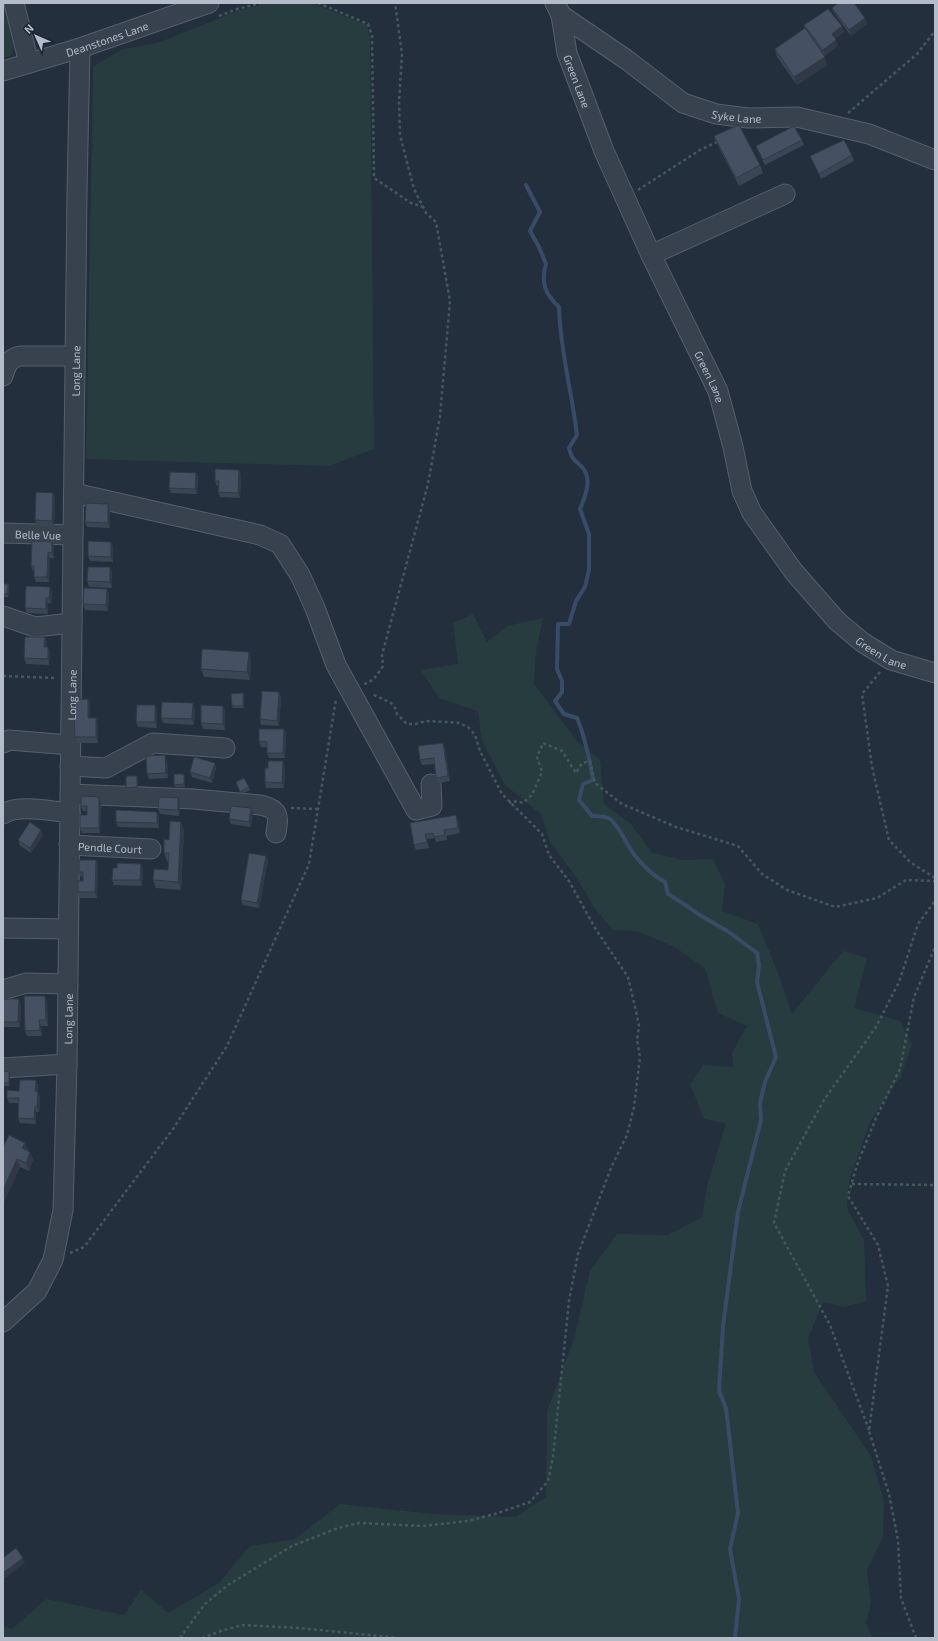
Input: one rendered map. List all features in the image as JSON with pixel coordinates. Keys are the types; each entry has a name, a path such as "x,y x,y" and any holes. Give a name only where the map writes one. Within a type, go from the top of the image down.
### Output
{"street":[{"path":"14,3 29,63"},
{"name":"Deanstones Lane","path":"3,71 80,48 209,3"},
{"name":"Syke Lane","path":"558,9 683,104 716,114 748,118 797,117 869,134 935,160"},
{"name":"Green Lane","path":"558,9 568,53 604,151 651,255 718,391 733,447 742,491 752,513 794,572 837,621 862,642 891,660 935,673"},
{"name":"Long Lane","path":"3,1322 37,1291 52,1260 63,1210 67,1064 80,48"},
{"path":"651,255 785,194"},
{"path":"3,376 9,361 20,356 75,356"},
{"path":"74,493 260,535 280,544 300,575 315,608 336,665 416,810 432,806 431,784"},
{"name":"Belle Vue","path":"3,533 73,535"},
{"path":"3,616 35,627 72,624"},
{"path":"3,743 9,740 70,745"},
{"path":"70,766 106,768 153,743 225,748"},
{"path":"70,794 193,799 270,807 274,810 278,819 276,833"},
{"path":"3,814 9,810 22,809 70,813"},
{"name":"Pendle Court","path":"70,845 151,849"},
{"path":"3,928 68,928"},
{"path":"3,990 26,983 68,984"},
{"path":"3,1068 67,1064"}],"path":[{"path":"318,3 368,24 372,36 374,178 411,203 423,207"},
{"path":"834,126 917,54 935,31"},
{"path":"625,198 700,150 720,140"},
{"path":"891,660 862,694 872,766 889,840 910,862 935,880"},
{"path":"3,676 71,678"},
{"path":"180,1638 205,1604 228,1584 292,1546 338,1528 359,1523 423,1526 468,1521 495,1514 530,1502 548,1481 553,1458 569,1300 578,1254 611,1168 627,1135 634,1107 640,1057 637,1040 639,1026 628,977 595,928 569,881 549,855 542,834 503,796 480,751 475,735 468,727 458,723 447,722 426,721 416,724 407,724 397,714 391,703 372,695 369,691"},
{"path":"503,796 511,803 517,801 523,803 532,795 542,772 537,757 543,743 562,751 576,773 582,763 590,761 595,784 622,804 676,827 738,846 762,874 787,890 835,906 877,898 906,880 935,880"},
{"path":"270,807 318,808"},
{"path":"916,1638 901,1598 898,1540 889,1494 869,1431 830,1325 774,1223 785,1171 824,1100 876,1027 899,982 918,924 935,901"},
{"path":"869,1431 888,1286 878,1245 848,1196 857,1165 876,1118 900,1069 914,997 935,946"},
{"path":"851,1184 935,1185"},
{"path":"202,1638 242,1625 299,1628 399,1638"}],"green space":[{"path":"3,3 6,3 16,40 12,55 3,58"},
{"path":"268,3 314,4 367,25 370,39 374,449 329,466 86,459 94,66 121,50 160,42 240,10"},
{"path":"473,614 487,642 507,626 543,618 536,652 534,684 577,741 600,760 604,804 631,824 652,853 684,860 713,859 725,884 722,911 758,924 778,973 792,1014 843,951 867,958 854,1008 900,1021 912,1044 901,1076 871,1120 849,1181 847,1208 864,1240 866,1301 844,1307 823,1302 808,1338 814,1372 871,1456 884,1501 883,1537 867,1570 871,1603 866,1623 873,1638 3,1638 3,1626 12,1629 46,1599 124,1615 141,1590 168,1613 219,1583 250,1546 295,1539 340,1504 433,1514 515,1517 546,1497 547,1411 574,1339 590,1271 617,1234 668,1235 702,1217 707,1186 726,1123 704,1119 690,1084 703,1065 733,1067 732,1053 747,1026 718,1013 705,968 673,946 636,931 613,930 596,910 576,877 550,842 541,814 505,785 482,741 478,711 439,698 421,670 458,664 453,623"}],"building":[{"path":"838,3 854,3 865,18 849,30 832,8"},
{"path":"828,9 842,26 832,34 836,40 823,50 804,25"},
{"path":"805,28 825,57 794,77 775,49"},
{"path":"739,125 760,165 736,178 714,136"},
{"path":"794,126 802,140 763,160 756,146"},
{"path":"844,140 852,155 819,174 810,156"},
{"path":"215,469 239,470 238,493 218,492 219,481 215,481"},
{"path":"170,472 196,473 195,489 169,488"},
{"path":"36,492 53,493 52,521 35,520"},
{"path":"86,503 108,504 108,523 85,522"},
{"path":"32,541 52,542 52,553 48,552 47,577 34,577 34,566 31,566"},
{"path":"88,541 111,542 111,557 88,556"},
{"path":"88,567 110,567 110,582 87,581"},
{"path":"3,584 8,584 7,594 3,594"},
{"path":"26,586 50,587 49,598 46,598 46,609 25,608"},
{"path":"84,588 107,589 106,605 83,604"},
{"path":"25,637 45,637 44,647 48,647 48,659 24,658"},
{"path":"202,649 249,652 247,672 201,669"},
{"path":"262,691 279,692 277,721 260,719"},
{"path":"243,693 243,706 232,706 231,694"},
{"path":"88,699 88,718 96,718 96,737 75,737 74,700"},
{"path":"162,702 193,703 192,719 161,718"},
{"path":"137,705 155,705 155,722 136,722"},
{"path":"201,705 223,706 223,724 201,723"},
{"path":"259,729 284,729 283,753 267,753 267,742 259,741"},
{"path":"443,743 448,776 436,778 434,758 420,760 418,746"},
{"path":"165,755 166,773 147,774 146,756"},
{"path":"194,757 215,763 210,778 190,772"},
{"path":"268,761 283,761 282,783 265,782 265,768 268,768"},
{"path":"174,774 184,774 184,784 174,785"},
{"path":"126,776 137,776 137,787 126,788"},
{"path":"244,778 249,787 240,792 236,782"},
{"path":"81,796 99,797 99,828 80,828 80,815 87,815 87,806 81,806"},
{"path":"159,797 178,798 178,810 158,809"},
{"path":"231,806 251,808 249,822 229,819"},
{"path":"116,810 157,812 157,823 116,822"},
{"path":"456,815 458,828 444,830 445,835 434,837 433,833 425,834 427,842 414,845 410,823"},
{"path":"170,821 181,822 178,882 153,880 154,869 168,870 169,853 164,853 164,839 169,840"},
{"path":"30,822 41,830 30,848 18,840"},
{"path":"249,853 266,856 257,903 241,900"},
{"path":"79,860 96,860 95,892 78,892 78,881 83,881 83,872 79,872"},
{"path":"117,863 141,864 140,880 112,880 113,868 117,868"},
{"path":"24,996 45,996 46,1020 39,1020 40,1030 25,1031"},
{"path":"3,999 19,999 18,1022 3,1022"},
{"path":"3,1071 9,1072 9,1083 3,1083"},
{"path":"20,1080 36,1080 35,1091 38,1092 37,1107 35,1107 34,1119 18,1118 19,1098 7,1098 7,1090 19,1091"},
{"path":"9,1135 25,1143 22,1148 30,1152 26,1163 17,1159 3,1190 3,1147"},
{"path":"16,1548 23,1558 3,1573 3,1558"}],"waterway":[{"path":"526,185 540,212 530,231 546,264 544,271 545,288 559,307 564,355 577,435 569,448 572,457 585,472 588,482 586,494 580,509 589,534 589,570 585,587 576,601 569,624 558,624 557,669 562,681 562,692 555,701 564,714 577,718 586,748 593,780 583,784 579,800 592,816 606,817 613,822 639,861 654,875 665,882 668,894 729,932 757,953 759,965 757,982 776,1057 765,1082 760,1103 761,1120 738,1212 723,1326 719,1391 726,1408 738,1513 730,1549 739,1599 735,1638"}]}
